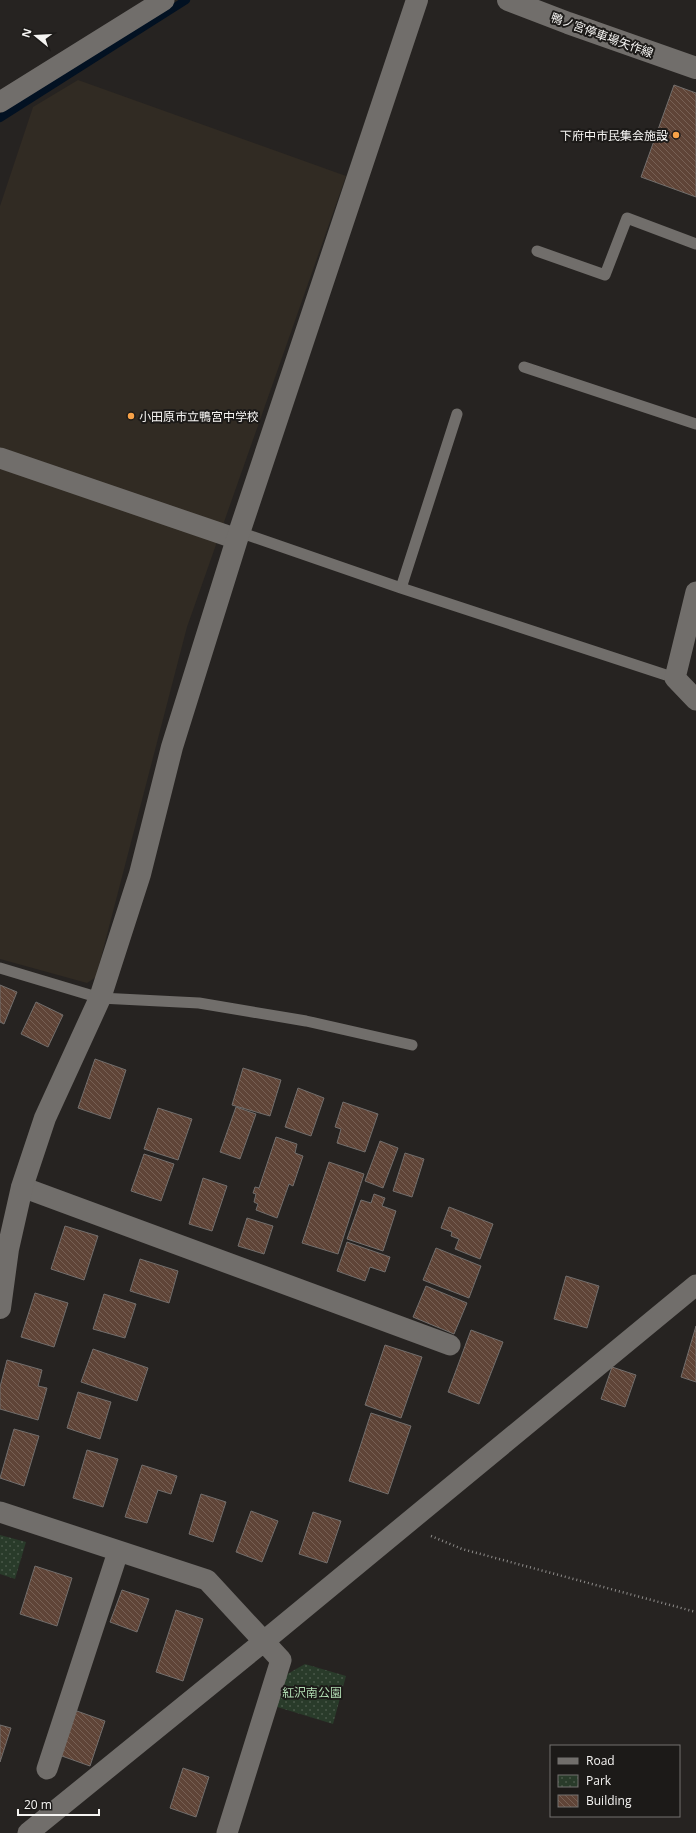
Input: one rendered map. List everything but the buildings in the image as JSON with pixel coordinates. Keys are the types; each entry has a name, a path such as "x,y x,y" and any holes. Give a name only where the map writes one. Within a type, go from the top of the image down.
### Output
{"street":[{"path":"0,102 164,0"},
{"path":"0,1308 4,1248 22,1186 45,1118 100,998 140,874 172,747 238,535 417,0"},
{"name":"鴨ノ宮停車場矢作線","path":"508,0 568,23 696,68"},
{"path":"0,458 238,535"},
{"path":"696,592 675,678 696,700"},
{"path":"22,1186 450,1345"},
{"path":"28,1833 263,1642 696,1285"},
{"path":"0,1512 207,1580 281,1660 227,1833"},
{"path":"47,1769 118,1552"}],"lane":[{"path":"537,251 605,275 627,218 696,244"},
{"path":"524,367 696,424"},
{"path":"401,588 457,414"},
{"path":"238,535 675,678"},
{"path":"0,968 100,998 199,1004 306,1021 412,1046"}],"path":[{"path":"405,1525 462,1548 696,1612"}],"shaded area":[{"name":"小田原市立鴨宮中学校","path":"78,80 346,176 187,627 96,977 87,983 0,959 0,206 33,107"}],"green space":[{"path":"0,1535 26,1542 15,1579 0,1574"},
{"name":"紅沢南公園","path":"305,1664 346,1676 333,1724 274,1706 282,1677"}],"waterway":[{"path":"0,118 186,0"}],"place":[{"name":"下府中市民集会施設","path":"676,135"},
{"name":"小田原市立鴨宮中学校","path":"131,416"}]}
